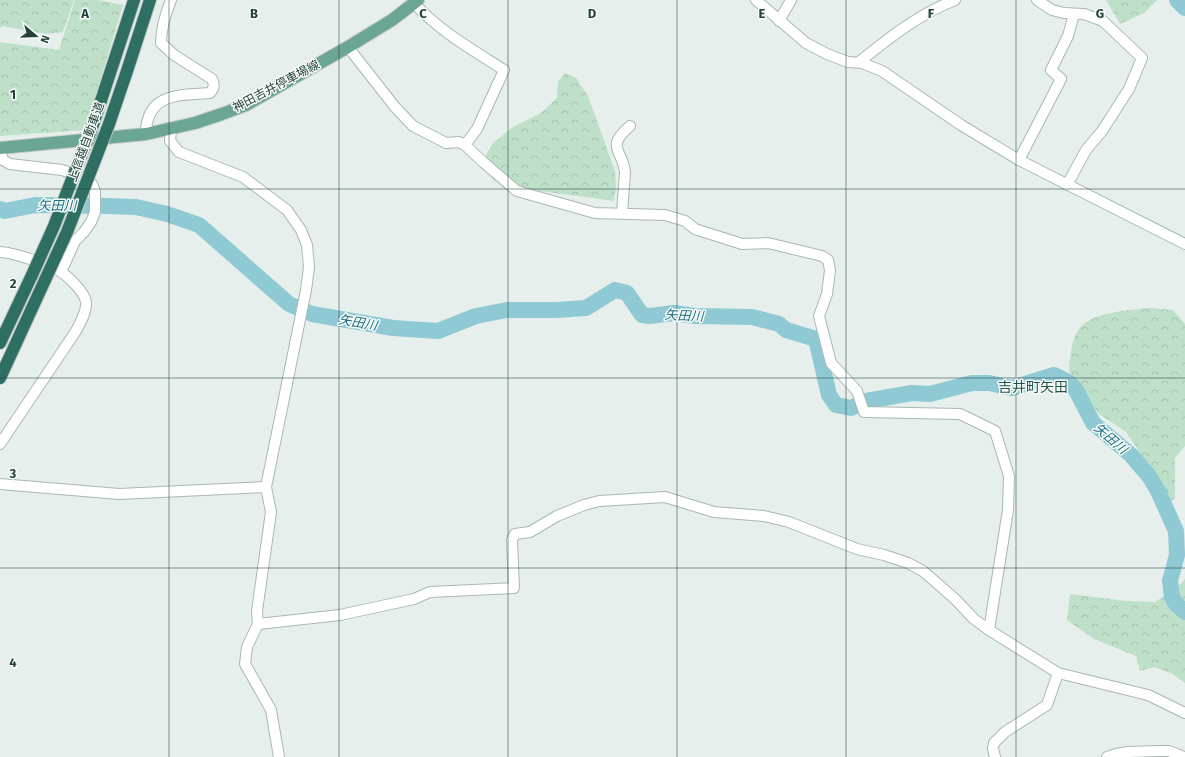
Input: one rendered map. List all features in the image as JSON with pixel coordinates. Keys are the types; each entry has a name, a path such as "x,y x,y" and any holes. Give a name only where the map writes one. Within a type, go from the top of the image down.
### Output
{"highway":[{"name":"上信越自動車道","path":"0,343 54,226 94,122 134,0"},
{"name":"上信越自動車道","path":"0,378 46,280 72,218 127,71 150,0"}],"main road":[{"name":"神田吉井停車場線","path":"0,150 146,134 195,123 246,105 348,47 392,20 416,2"}],"street":[{"path":"146,134 147,122 157,104 175,96 210,93 214,88 212,79 174,55 161,44 161,31 164,17 171,0"},
{"path":"756,0 806,43 848,62 859,62 882,71 961,125 1019,160 1185,244"},
{"path":"779,20 791,0"},
{"path":"859,62 919,18 942,5 955,0"},
{"path":"1037,0 1052,10 1074,14 1084,14 1103,21 1142,58 1129,89 1102,131 1086,150 1067,185"},
{"path":"416,2 429,19 504,70 477,129 465,145"},
{"path":"1019,160 1061,79 1051,70 1068,36 1074,14"},
{"path":"348,47 395,107 413,126 446,143 459,142 465,145 517,191 595,213 665,215 685,221 695,229 742,244 768,243 822,256 828,260 830,270 827,294 819,316 831,363 857,391 864,412 960,414 995,431 1009,476 1008,510 988,630"},
{"path":"622,213 625,172 624,165 616,148 618,136 630,126"},
{"path":"171,129 170,141 179,152 243,177 287,210 301,230 307,245 309,267 306,290 266,487 271,512 257,611 258,624 247,647 245,664 271,710 279,757"},
{"path":"0,150 3,160 10,164 62,170 86,178 92,184 95,191 95,212 91,222 75,241 61,272"},
{"path":"0,252 18,255 61,272 80,290 86,301 85,311 76,331 0,444"},
{"path":"0,484 120,494 266,487"},
{"path":"258,624 340,615 414,599 430,592 514,588 512,540 515,534 530,532 557,516 584,505 599,501 665,497 714,512 764,516 789,522 857,549 884,555 908,563 923,571 974,619 988,630 1058,673 1148,695 1185,713"},
{"path":"995,757 993,749 994,743 1005,732 1047,705 1058,673"},
{"path":"1107,757 1128,752 1169,751 1184,757"}],"green space":[{"path":"0,0 74,0 63,32 46,34 3,26 0,28"},
{"path":"75,0 98,0 123,5 85,130 0,136 0,42 59,50"},
{"path":"1106,0 1157,0 1144,13 1120,24"},
{"path":"565,73 576,78 588,96 615,171 616,186 614,201 512,187 494,181 486,170 486,155 493,143 513,127 541,113 557,98 558,82"},
{"path":"1149,308 1173,310 1185,324 1185,446 1175,458 1175,498 1167,504 1158,501 1150,489 1147,466 1126,432 1099,414 1069,371 1071,349 1074,338 1076,333 1085,323 1101,315"},
{"path":"1185,579 1185,683 1171,673 1154,667 1140,671 1136,656 1094,639 1067,620 1070,594 1127,601 1155,602 1177,588"}],"waterway":[{"path":"1177,0 1185,8"},
{"name":"矢田川","path":"0,209 5,211 35,205 107,206 136,207 167,214 199,225 289,304 312,314 393,328 438,331 476,316 507,310 557,310 586,308 615,290 627,293 642,315 650,316 674,313 695,316 752,317 779,324 786,330 816,339 829,395 836,405 851,408 866,401 912,393 930,394 972,383 989,383 1012,388 1054,375 1068,382 1076,390 1093,423 1131,455 1149,476 1158,491 1176,531 1177,555 1170,581 1172,597 1176,604 1185,612"}],"district":[{"name":"吉井町矢田","path":"1033,387"}]}
